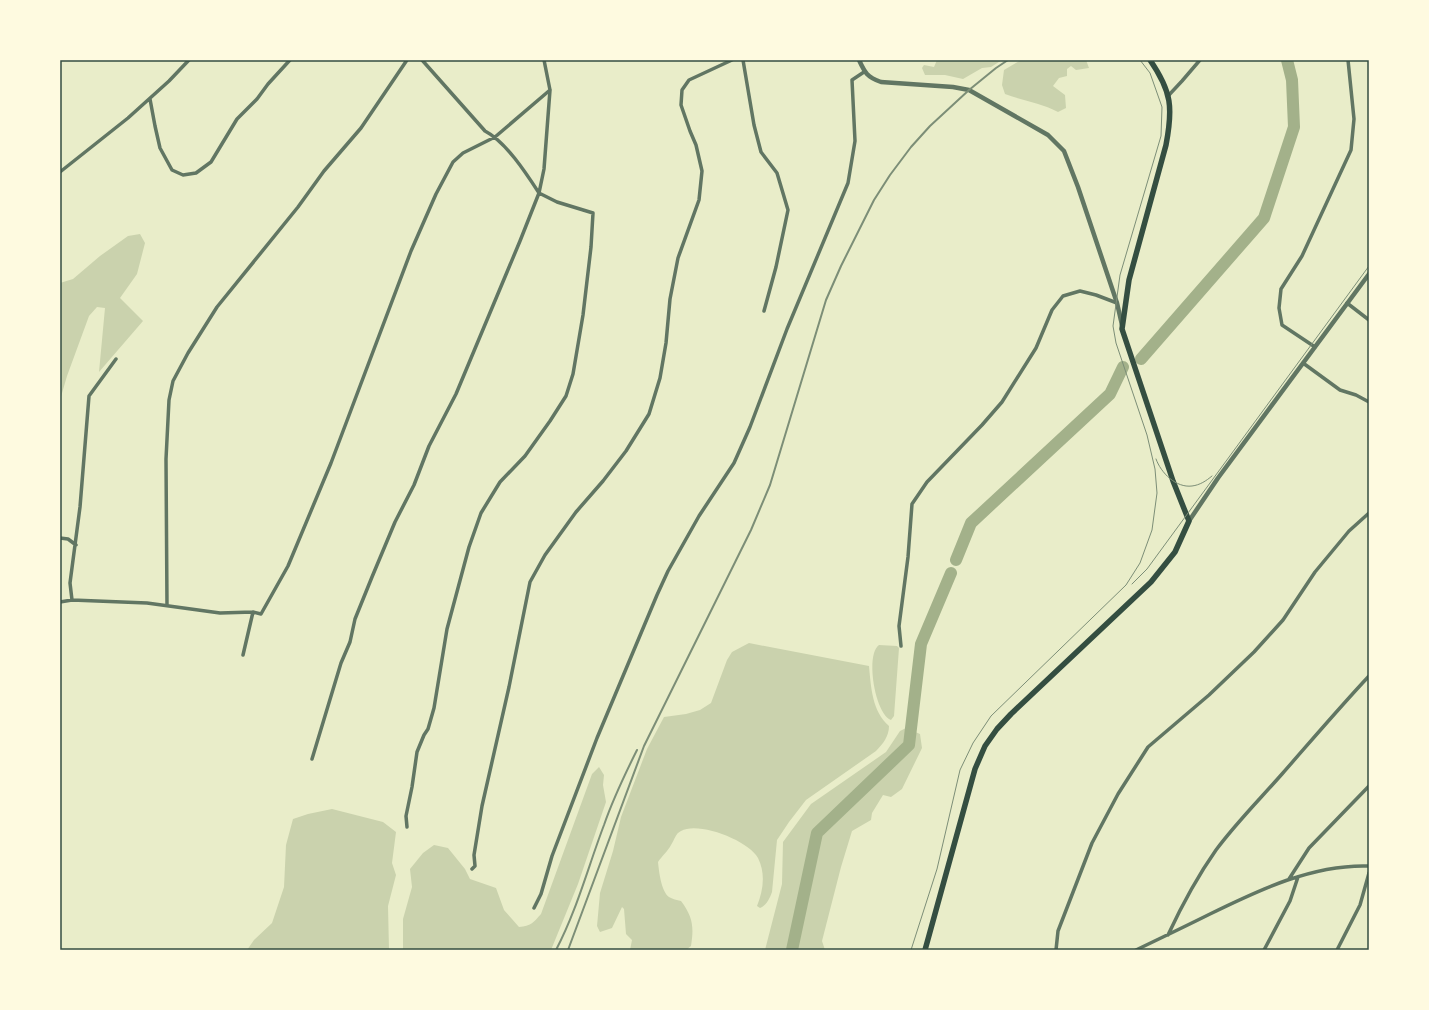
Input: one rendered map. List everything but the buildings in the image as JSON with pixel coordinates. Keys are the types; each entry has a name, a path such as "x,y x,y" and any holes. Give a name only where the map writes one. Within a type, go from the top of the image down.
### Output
{"main road":[{"path":"925,950 966,799 975,769 985,746 997,729 1011,714 1151,582 1175,552 1189,521 1171,474 1122,329 1129,280 1166,146 1171,111 1168,96 1157,70 1150,60"}],"street":[{"path":"60,172 150,99 189,60"},
{"path":"150,99 160,148 172,170 183,175 196,173 210,162 237,119 257,99 268,84 290,60"},
{"path":"167,605 166,459 169,400 173,382 188,353 217,307 298,207 324,171 361,128 407,60"},
{"path":"407,827 406,816 417,752 424,734 428,729 434,708 447,628 469,547 481,513 500,482 525,456 550,421 566,396 573,374 591,247 593,213 557,202 539,193 528,175 495,137 485,131 422,60"},
{"path":"312,759 341,663 350,642 356,619 370,584 395,522 414,485 429,446 456,394 539,193 544,169 550,90 544,60"},
{"path":"472,869 475,866 474,855 482,806 509,687 530,582 549,549 576,512 603,481 626,451 649,414 660,378 666,342 670,299 678,258 699,200 702,170 696,145 681,106 682,90 689,80 732,60"},
{"path":"743,60 754,125 761,152 777,173 788,210 776,267 764,311"},
{"path":"859,60 864,72 871,79 881,82 953,87 969,90 1048,135 1064,152 1078,187 1117,303 1122,329"},
{"path":"1168,96 1200,60"},
{"path":"1315,347 1282,325 1280,308 1281,289 1302,256 1351,150 1354,119 1348,60"},
{"path":"534,908 541,894 552,856 597,738 660,589 668,571 699,516 734,463 750,427 787,329 848,183 855,141 852,80 864,72"},
{"path":"60,602 72,600 147,603 220,613 253,612 261,614 288,566 331,463 411,251 436,194 453,162 463,153 495,137 550,90"},
{"path":"1189,521 1218,478 1369,274"},
{"path":"902,646 899,626 908,557 912,504 927,482 1002,402 1036,348 1052,310 1063,296 1080,291 1117,303"},
{"path":"1348,303 1369,320"},
{"path":"72,600 70,583 80,507 89,396 116,359"},
{"path":"1303,363 1340,390 1356,395 1369,402"},
{"path":"1056,950 1058,931 1092,842 1118,794 1148,747 1209,695 1254,652 1283,620 1320,566 1349,531 1369,513"},
{"path":"60,538 68,539 76,545"},
{"path":"243,655 253,612"},
{"path":"1168,935 1195,882 1217,850 1248,811 1369,676"},
{"path":"1289,880 1309,848 1369,786"},
{"path":"1136,950 1245,897 1289,880 1351,865 1369,866"},
{"path":"1337,950 1360,905 1369,873"},
{"path":"1264,950 1290,901 1298,877"}],"green space":[{"path":"937,60 1002,60 991,67 982,68 963,79 945,75 925,75 922,68 924,65 934,67"},
{"path":"1021,60 1086,60 1089,68 1076,70 1071,66 1067,69 1067,76 1059,78 1053,86 1065,95 1066,108 1058,112 1045,106 1005,94 1002,85 1004,70"},
{"path":"140,234 145,243 137,274 120,298 143,321 99,372 105,308 97,307 89,316 67,376 60,400 60,283 73,279 100,256 128,236"},
{"path":"749,643 869,666 873,698 883,720 889,726 887,736 876,751 806,800 789,822 777,840 772,892 766,904 760,908 757,906 761,894 763,876 758,858 753,852 745,845 723,834 699,829 689,829 679,832 658,862 661,881 666,894 670,898 681,901 692,922 691,946 686,950 630,950 632,940 626,934 624,909 622,907 612,928 600,932 597,926 600,893 613,851 621,817 647,749 664,717 686,714 700,710 711,703 727,660 732,652"},
{"path":"879,645 897,646 899,648 894,716 891,720 885,715 880,707 876,696 872,672 875,651"},
{"path":"906,728 920,734 922,748 902,789 891,797 883,795 872,813 871,820 852,831 822,941 825,950 765,950 782,884 783,842 811,804 886,752 900,731"},
{"path":"599,767 604,775 603,785 606,802 578,884 551,950 403,950 403,919 412,887 410,869 423,853 434,845 448,848 465,869 470,879 496,888 504,910 519,927 529,925 534,922 541,914 592,774"},
{"path":"332,809 383,822 396,832 392,863 396,875 388,906 389,950 247,950 254,940 272,923 284,887 286,845 293,819"}],"waterway":[{"path":"1141,359 1264,218 1294,127 1292,80 1287,60"},
{"path":"956,560 971,523 1110,394 1123,367"},
{"path":"792,950 817,833 909,745 921,644 951,573"}],"tram line":[{"path":"911,950 937,869 960,770 973,743 991,716 1126,585 1140,563 1152,530 1157,493 1155,469 1147,435 1116,343 1113,326 1120,275 1161,136 1162,107 1150,73 1140,60"},
{"path":"1132,584 1147,569 1369,266"},
{"path":"1156,459 1165,474 1180,485 1192,486 1203,482 1212,476"}],"railway":[{"path":"568,950 644,746 751,530 770,485 826,300 841,266 874,200 911,147 930,126 969,90 1008,60"},
{"path":"556,950 570,920 611,806 637,750"}]}
